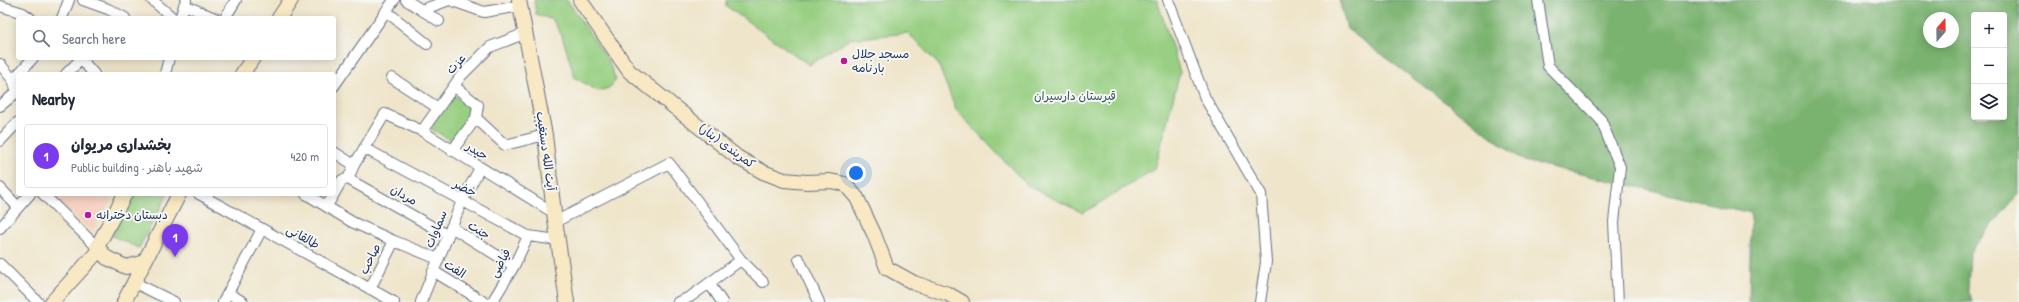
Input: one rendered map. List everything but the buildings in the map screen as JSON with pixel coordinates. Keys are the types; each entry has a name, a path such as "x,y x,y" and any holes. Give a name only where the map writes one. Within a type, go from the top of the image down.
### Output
{"street":[{"path":"63,16 69,0"},
{"path":"83,0 108,9 120,16"},
{"path":"152,0 171,16"},
{"path":"226,16 236,0"},
{"path":"280,16 291,0"},
{"path":"336,83 394,0"},
{"path":"406,0 438,21"},
{"path":"422,10 449,0 484,12 520,3"},
{"name":"کمربندی (بنار)","path":"580,0 629,71 737,157 763,172 784,180 807,182 830,181 845,184 857,198 874,234 887,268 914,283 948,294 962,302"},
{"path":"1168,0 1206,98 1261,194 1266,262 1260,302"},
{"path":"1538,0 1548,66 1600,120 1620,167 1614,222 1618,302"},
{"path":"181,16 185,3 211,16"},
{"name":"آیت الله دستغیب","path":"520,3 545,135 554,217 567,302"},
{"path":"0,6 23,13 27,16"},
{"path":"386,11 427,44"},
{"name":"عزت","path":"422,131 461,76 490,47 526,33"},
{"path":"20,72 31,60"},
{"path":"68,72 79,60"},
{"path":"83,60 92,72"},
{"path":"166,72 168,60"},
{"path":"243,72 252,60"},
{"path":"0,64 13,80 16,87"},
{"path":"13,80 16,77"},
{"path":"392,78 438,108"},
{"path":"452,151 476,118 478,105 454,86"},
{"path":"0,106 16,94"},
{"name":"حیدر","path":"364,148 385,114 422,131 554,217"},
{"path":"476,118 505,144 545,135"},
{"path":"0,141 16,124"},
{"path":"336,190 342,180 348,178 354,164 364,148"},
{"name":"خضر","path":"364,148 528,236 558,240"},
{"path":"336,153 354,164"},
{"path":"554,217 668,163 741,260 763,282"},
{"name":"سماوات","path":"421,302 462,201 480,168"},
{"name":"مردان","path":"348,178 449,231"},
{"path":"0,188 18,207"},
{"path":"0,228 28,196"},
{"path":"45,196 107,258 126,267 142,264"},
{"path":"52,302 98,249 123,196"},
{"path":"124,302 178,196"},
{"name":"طالقانی","path":"203,196 388,300"},
{"path":"310,196 352,222 394,242 438,259"},
{"path":"327,206 333,196"},
{"path":"243,302 225,298 262,229"},
{"name":"جنت","path":"449,231 514,266"},
{"name":"فیاضی","path":"492,302 514,266 528,236"},
{"name":"صاحب","path":"370,289 394,242"},
{"path":"799,259 819,302"},
{"path":"678,302 690,297 741,260"},
{"path":"0,264 38,302"},
{"name":"الفت","path":"433,271 484,302"},
{"path":"133,282 174,302"},
{"path":"709,282 722,302"}],"shaded area":[{"name":"دبستان دخترانه","path":"51,196 110,196 112,198 92,232"}],"green space":[{"path":"534,0 567,0 608,60 616,80 609,88 598,91 575,78 562,36 553,20 536,14"},
{"name":"قبرستان دارسیران","path":"726,0 1157,0 1180,72 1155,169 1083,213 1028,186 956,110 938,64 908,33 850,39 809,65 726,6"},
{"path":"1339,0 2019,0 2019,193 1970,252 1968,290 1973,302 1749,302 1751,213 1524,161 1347,29"},
{"path":"453,95 473,107 474,116 453,142 430,128"},
{"path":"130,196 167,196 139,248 112,236"}],"place":[{"name":"مسجد جلال بارنامه","path":"844,61"},
{"name":"دبستان دخترانه","path":"88,215"},
{"name":"بخشداری مریوان","path":"175,257"}]}
